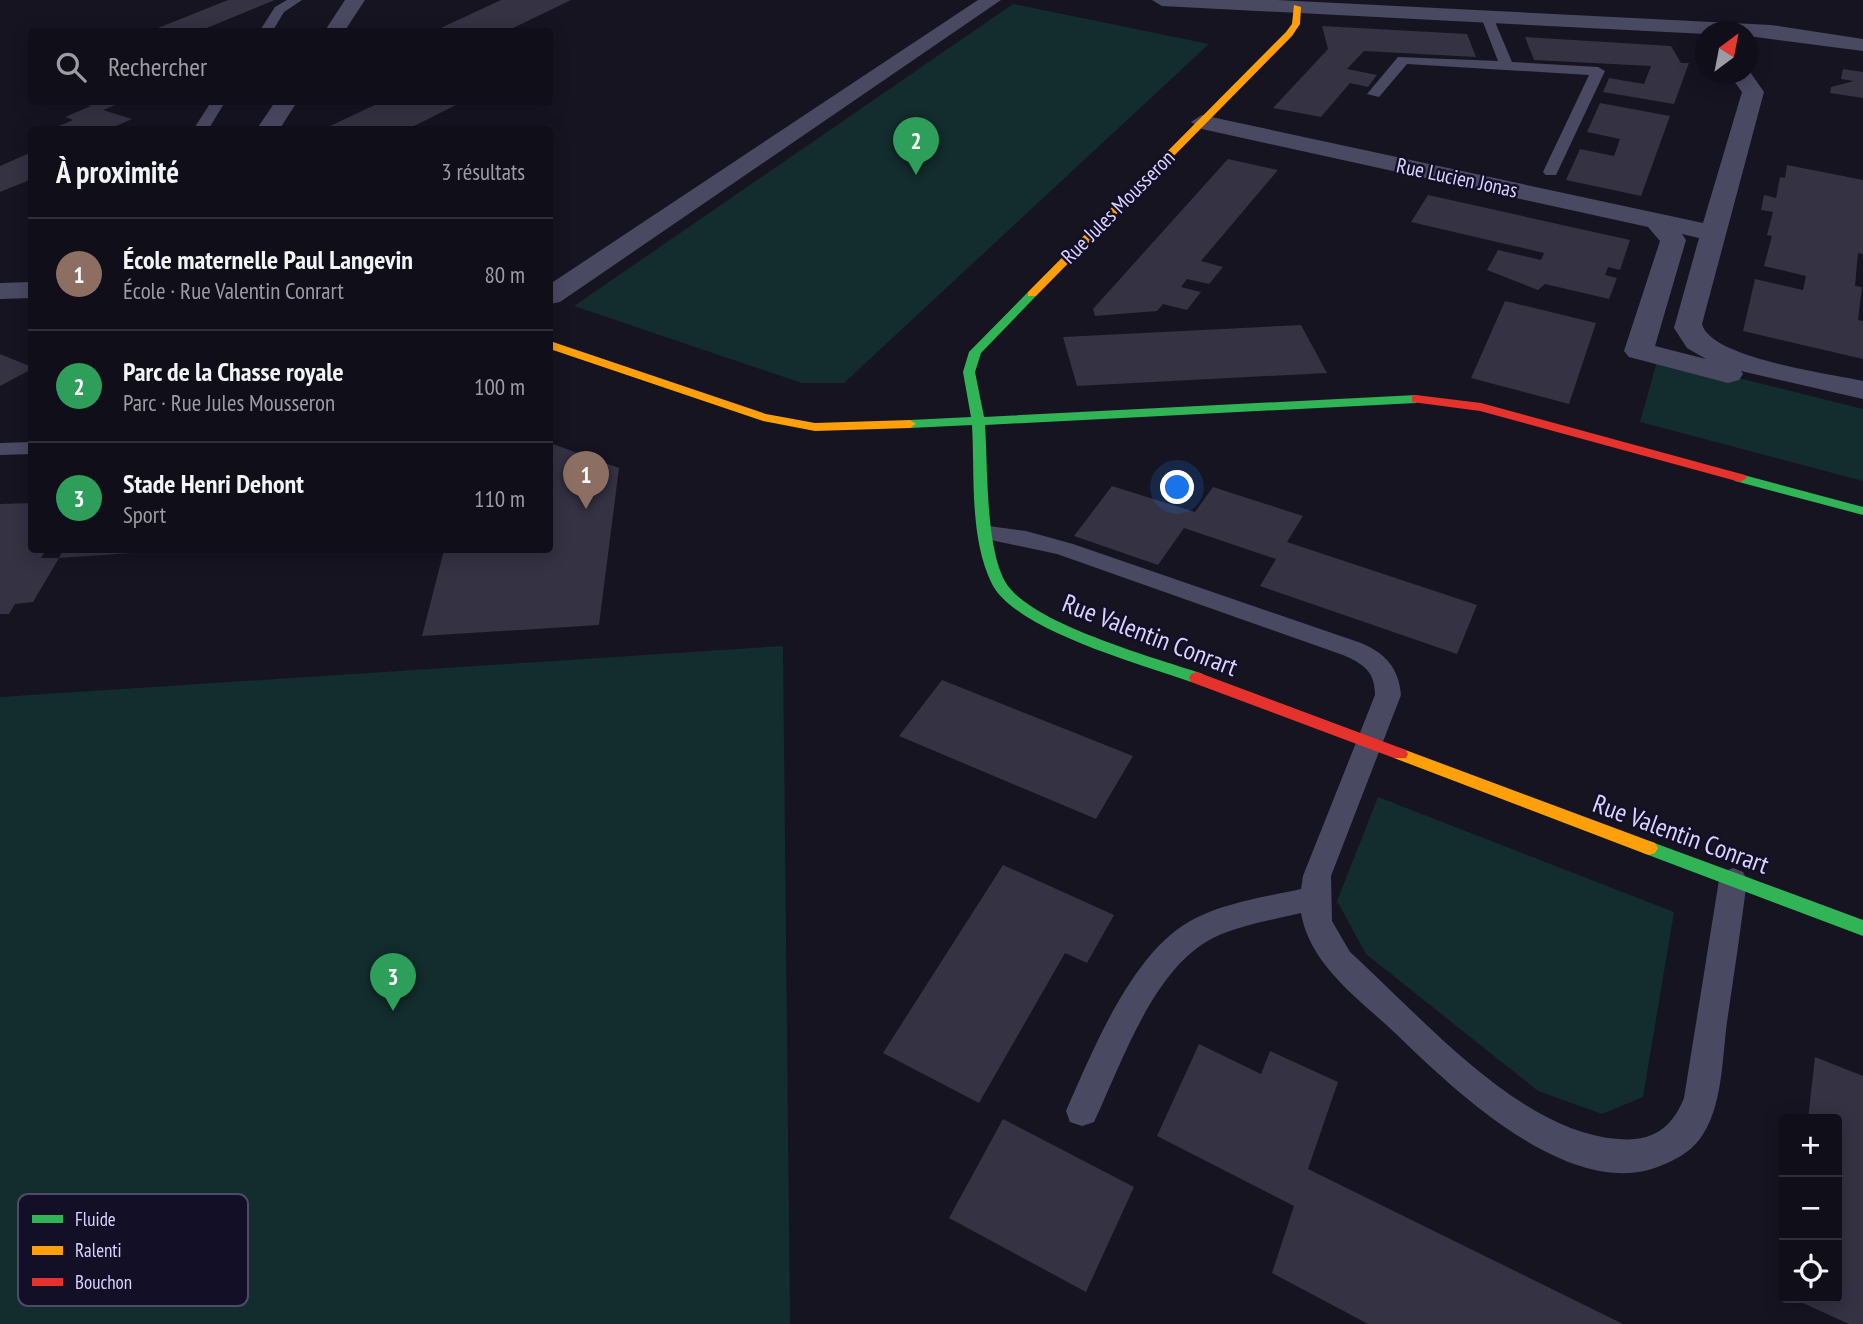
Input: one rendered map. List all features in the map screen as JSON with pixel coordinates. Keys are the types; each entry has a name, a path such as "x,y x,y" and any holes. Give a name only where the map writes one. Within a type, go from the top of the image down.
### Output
{"street":[{"path":"337,28 355,0"},
{"path":"553,294 991,0"},
{"path":"1162,0 1297,7 1439,7 1487,17 1695,32"},
{"path":"1673,4 1695,26"},
{"name":"Rue Jules Mousseron","path":"978,421 970,372 975,352 1289,34 1296,24 1297,7"},
{"path":"1758,32 1782,32 1863,45"},
{"path":"1747,84 1753,92 1688,324 1695,340 1731,358 1863,390"},
{"path":"270,126 284,105"},
{"name":"Rue Lucien Jonas","path":"1202,122 1713,233"},
{"path":"1657,221 1673,240 1639,351 1863,408"},
{"path":"0,291 28,290"},
{"path":"553,346 763,418 796,426 978,421 1399,399 1441,400 1481,407 1863,511"},
{"name":"Rue Valentin Conrart","path":"978,421 989,533 999,582 1022,609 1044,621 1863,928"}],"lane":[{"path":"268,28 279,10 296,0"},
{"path":"1487,17 1506,65"},
{"path":"1374,94 1403,60 1598,72 1552,172"},
{"path":"203,126 216,105"},
{"path":"0,449 28,448"},
{"path":"989,533 1026,538 1065,549 1368,655 1382,667 1389,680 1388,695 1317,876 1313,898 1315,920 1323,942 1339,961 1494,1101 1542,1132 1587,1151 1620,1156 1648,1156 1670,1143 1687,1128 1700,1098 1733,880"},
{"path":"1082,1111 1142,994 1170,954 1190,937 1212,926 1313,898"}],"green space":[{"path":"1013,4 1209,44 844,383 802,383 574,306"},
{"path":"1658,358 1863,409 1863,481 1640,422"},
{"path":"783,646 790,1324 0,1324 0,697"},
{"path":"1378,797 1674,912 1643,1097 1602,1114 1538,1091 1366,954 1337,901"}],"building":[{"path":"228,0 275,0 207,28 158,28"},
{"path":"501,0 571,0 513,28 441,28"},
{"path":"1322,26 1467,34 1476,57 1364,51 1347,69 1377,75 1368,87 1350,83 1321,117 1273,108 1328,49"},
{"path":"1525,37 1671,46 1681,63 1689,63 1674,104 1603,92 1609,78 1644,84 1651,66 1534,60"},
{"path":"1843,69 1863,72 1863,98 1830,93 1831,87 1854,81 1841,79"},
{"path":"1600,103 1670,116 1641,196 1566,180 1580,149 1614,156 1620,139 1587,132"},
{"path":"88,105 116,105 103,110 132,119 116,126 59,126 73,120 65,117 91,106"},
{"path":"375,105 456,105 414,126 330,126"},
{"path":"28,154 28,181 0,192 0,166"},
{"path":"1228,159 1278,170 1201,261 1223,267 1209,284 1187,279 1181,287 1201,292 1187,310 1163,304 1157,311 1095,316 1093,309"},
{"path":"1787,165 1863,180 1863,254 1858,253 1855,286 1862,287 1858,320 1863,321 1863,359 1743,331 1755,279 1803,290 1806,276 1764,266 1772,236 1767,235 1773,212 1761,210 1764,195 1776,198 1780,177 1785,178"},
{"path":"1428,195 1630,240 1620,270 1608,267 1605,275 1617,278 1609,299 1545,284 1538,290 1487,270 1498,250 1541,260 1544,253 1411,222"},
{"path":"1505,301 1596,323 1569,404 1471,378"},
{"path":"1301,325 1327,373 1077,386 1063,337"},
{"path":"0,354 28,365 28,371 0,386"},
{"path":"553,444 619,468 599,625 422,636 443,553 553,553"},
{"path":"1112,486 1195,512 1213,487 1303,516 1287,542 1477,605 1457,654 1260,586 1276,559 1184,528 1158,565 1074,536"},
{"path":"28,503 28,553 44,553 41,558 59,558 33,602 15,604 9,614 0,614 0,504"},
{"path":"62,553 132,553 59,558"},
{"path":"942,680 1133,756 1096,819 899,736"},
{"path":"1003,865 1114,915 1087,963 1065,953 979,1103 883,1053"},
{"path":"1199,1044 1261,1074 1270,1051 1338,1082 1308,1169 1623,1324 1368,1324 1272,1273 1294,1206 1157,1136"},
{"path":"1815,1057 1863,1076 1863,1324 1849,1324 1803,1303 1842,1303 1842,1114 1809,1114"},
{"path":"1003,1119 1134,1187 1086,1292 949,1218"}],"traffic: fast":[{"path":"1032,294 975,352 969,372 978,421 1416,399"},
{"path":"910,424 978,421 983,506 989,550 1000,585 1013,600 1060,628 1197,678"},
{"path":"1740,478 1863,511"},
{"path":"1649,848 1863,928"}],"traffic: slow":[{"path":"1032,294 1289,34 1296,24 1297,7"},
{"path":"553,346 763,417 815,427 910,424"},
{"path":"1400,754 1649,848"}],"traffic: jam":[{"path":"1416,399 1481,407 1740,478"},
{"path":"1197,678 1400,754"}],"place":[{"name":"Parc de la Chasse royale","path":"916,175"},
{"name":"École maternelle Paul Langevin","path":"586,509"},
{"name":"Stade Henri Dehont","path":"393,1011"}]}
